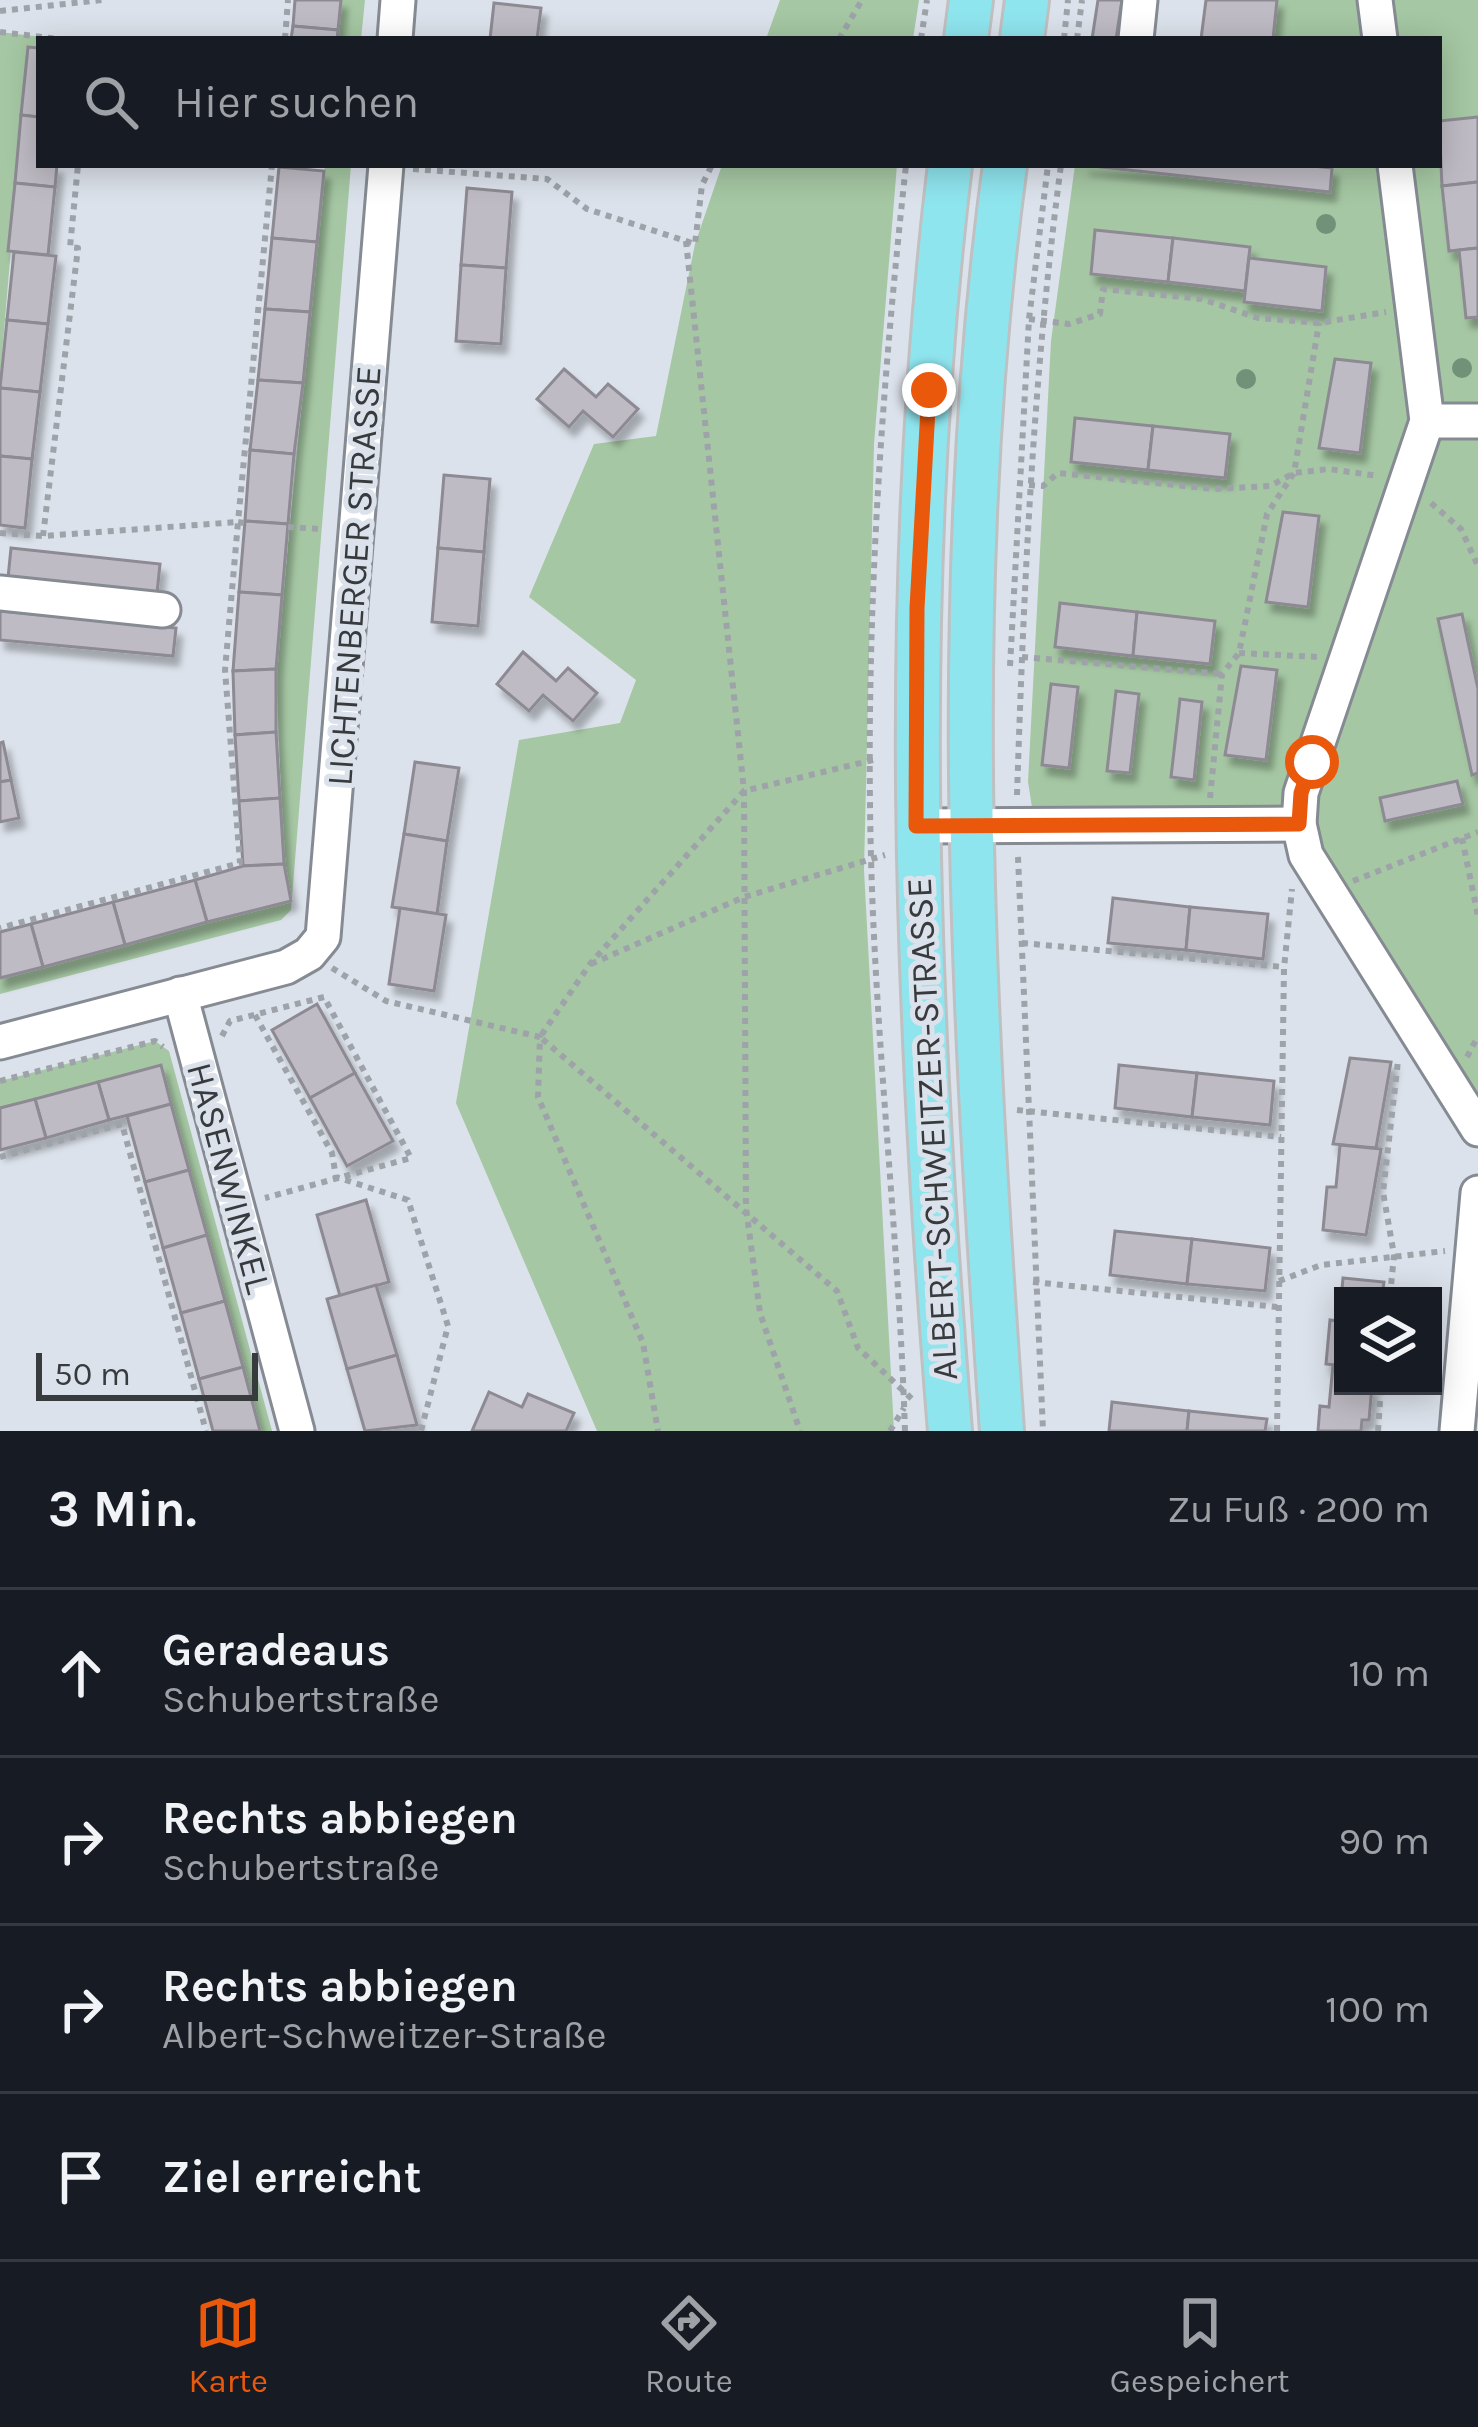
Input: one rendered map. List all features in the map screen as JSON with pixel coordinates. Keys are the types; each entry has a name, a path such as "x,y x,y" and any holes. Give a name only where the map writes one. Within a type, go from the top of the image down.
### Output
{"main road":[{"path":"966,36 971,0"},
{"path":"1022,36 1027,0"},
{"name":"ALBERT-SCHWEITZER-STRASSE","path":"950,168 900,840 922,1046 950,1431"},
{"name":"ALBERT-SCHWEITZER-STRASSE","path":"1002,1431 969,826 971,608 1005,168"}],"street":[{"path":"395,36 398,0"},
{"path":"1136,36 1140,0"},
{"path":"1375,0 1379,36"},
{"name":"LICHTENBERGER STRASSE","path":"297,961 323,937 328,916 386,168"},
{"path":"1395,168 1427,421 1301,793 1299,824 1306,855 1327,891 1478,1129"},
{"path":"1427,421 1478,421"},
{"path":"0,593 163,610"},
{"path":"969,826 1299,824"},
{"name":"ALBERT-SCHWEITZER-STRASSE","path":"900,840 969,826"},
{"path":"0,1042 297,961"},
{"name":"HASENWINKEL","path":"180,994 297,1431"},
{"path":"1457,1431 1478,1193"}],"path":[{"path":"0,10 102,0"},
{"path":"284,36 288,0"},
{"path":"841,36 862,0"},
{"path":"921,36 927,0"},
{"path":"1064,36 1068,0"},
{"path":"1077,36 1082,0"},
{"path":"0,32 36,36"},
{"path":"43,536 78,248 70,247 78,168"},
{"path":"0,928 240,863 225,670 272,168"},
{"path":"411,168 547,179 587,209 695,244 701,185 710,168"},
{"path":"509,176 510,168"},
{"path":"902,1390 871,856 877,553 892,287 906,168"},
{"path":"1008,719 1017,485 1029,320 1048,168"},
{"path":"1043,1431 1016,826 1028,485 1040,321 1060,168"},
{"path":"686,241 744,790 746,1208 760,1313 800,1431"},
{"path":"1029,320 1069,324 1100,314 1103,289 1202,299 1258,318 1319,323 1413,310"},
{"path":"1208,824 1222,674 1239,653 1268,514 1294,473 1319,323"},
{"path":"1017,485 1043,486 1058,473 1214,489 1270,486 1294,473 1329,469 1406,481 1461,530 1478,566"},
{"path":"0,532 43,536 241,523"},
{"path":"288,527 320,529"},
{"path":"1239,653 1346,659"},
{"path":"1010,655 1222,674"},
{"path":"658,1431 643,1343 538,1097 540,1037 590,964 744,790 872,760"},
{"path":"1327,891 1478,832"},
{"path":"1462,838 1478,916"},
{"path":"590,964 744,897 871,856 900,840"},
{"path":"1277,1431 1285,968 1293,886"},
{"path":"1006,940 1285,968"},
{"path":"297,961 386,1001 540,1037 746,1208 837,1291 858,1348 914,1401 904,1407 890,1431"},
{"path":"220,1040 230,1022 324,997 412,1158 262,1199"},
{"path":"1391,1287 1394,1256 1383,1192 1404,1012"},
{"path":"255,1015 332,1154 336,1178"},
{"path":"0,1081 155,1041 169,1051"},
{"path":"1016,1110 1283,1137"},
{"path":"0,1157 122,1124 206,1431"},
{"path":"336,1178 408,1201 448,1326 421,1431"},
{"path":"1279,1281 1321,1265 1473,1248"},
{"path":"1024,1280 1278,1308"},
{"path":"1378,1431 1380,1395"},
{"path":"904,1407 905,1431"}],"green space":[{"path":"341,0 365,0 361,36 337,36"},
{"path":"780,0 919,0 913,36 767,36"},
{"path":"1277,0 1478,0 1478,1129 1298,824 1035,826 1028,782 1051,341 1075,168 1442,168 1442,36 1273,36"},
{"path":"0,32 36,36 36,48 28,48 0,378"},
{"path":"325,168 351,168 291,910 281,920 0,994 0,978 291,900 284,864 276,669"},
{"path":"721,168 897,168 874,444 864,870 894,1431 597,1431 456,1103 519,740 620,723 636,680 529,597 594,444 656,436 695,244"},
{"path":"155,1041 169,1051 272,1431 260,1431 161,1065 0,1108 0,1081"}],"building":[{"path":"295,0 341,0 338,30 293,26"},
{"path":"1098,0 1122,0 1116,36 1092,36"},
{"path":"1206,0 1277,0 1273,36 1201,36"},
{"path":"494,3 541,8 537,36 490,36"},
{"path":"293,26 338,30 337,36 291,36"},
{"path":"28,47 36,48 36,117 21,115"},
{"path":"21,115 36,117 36,168 57,168 55,187 15,183"},
{"path":"1478,117 1478,182 1442,186 1442,121"},
{"path":"279,168 324,171 317,242 272,238"},
{"path":"1110,168 1332,168 1330,192"},
{"path":"1478,182 1478,248 1449,251 1442,186"},
{"path":"15,183 55,187 48,255 8,251"},
{"path":"467,188 512,192 506,268 461,265"},
{"path":"1095,230 1173,238 1168,282 1091,274"},
{"path":"272,238 317,242 310,312 265,309"},
{"path":"1173,238 1250,247 1245,291 1168,282"},
{"path":"1478,248 1478,317 1466,318 1459,250"},
{"path":"14,252 56,256 48,324 7,320"},
{"path":"1249,258 1326,267 1322,311 1244,302"},
{"path":"461,265 506,268 501,344 456,341"},
{"path":"265,309 310,312 303,383 258,380"},
{"path":"7,320 48,324 40,392 0,388"},
{"path":"1335,359 1371,363 1360,453 1319,448"},
{"path":"564,369 596,397 608,384 638,409 613,437 583,411 569,427 537,399"},
{"path":"258,380 303,383 294,454 250,450"},
{"path":"0,388 40,392 32,459 0,456"},
{"path":"1075,418 1153,426 1148,470 1071,462"},
{"path":"1153,426 1230,434 1225,478 1148,470"},
{"path":"250,450 294,454 288,524 245,521"},
{"path":"0,456 32,459 25,528 0,525"},
{"path":"444,475 490,479 484,552 438,548"},
{"path":"1283,512 1319,516 1308,607 1266,602"},
{"path":"245,521 288,524 282,595 239,592"},
{"path":"11,548 160,564 157,593 8,578"},
{"path":"438,548 484,552 478,626 432,622"},
{"path":"239,592 282,595 276,669 233,671"},
{"path":"1060,603 1137,612 1133,656 1055,647"},
{"path":"0,611 176,628 173,656 0,640"},
{"path":"1137,612 1215,621 1210,664 1133,656"},
{"path":"1462,614 1478,689 1478,773 1472,775 1438,619"},
{"path":"523,652 556,681 568,668 597,693 573,721 543,695 529,711 497,684"},
{"path":"1241,666 1277,670 1266,760 1225,755"},
{"path":"276,669 276,732 235,735 233,671"},
{"path":"1051,684 1078,687 1069,768 1042,765"},
{"path":"1116,691 1139,694 1130,773 1107,771"},
{"path":"1180,699 1202,702 1194,780 1171,777"},
{"path":"276,732 280,798 239,801 235,735"},
{"path":"0,743 11,780 0,782"},
{"path":"415,762 459,768 447,841 404,834"},
{"path":"11,780 19,818 0,822 0,782"},
{"path":"1457,781 1463,804 1385,821 1380,798"},
{"path":"280,798 284,864 243,866 239,801"},
{"path":"404,834 447,841 437,914 392,907"},
{"path":"284,864 291,901 207,922 195,880 243,866"},
{"path":"195,880 207,922 125,945 113,902"},
{"path":"1113,898 1190,907 1186,950 1108,943"},
{"path":"113,902 125,945 43,967 31,924"},
{"path":"1190,907 1268,914 1263,959 1186,950"},
{"path":"400,908 446,915 434,991 389,984"},
{"path":"31,924 43,967 0,978 0,932"},
{"path":"317,1004 355,1073 310,1098 272,1030"},
{"path":"1350,1058 1391,1062 1376,1148 1333,1144"},
{"path":"161,1065 171,1104 109,1120 98,1082"},
{"path":"1119,1065 1197,1073 1192,1117 1115,1108"},
{"path":"355,1073 393,1141 347,1166 310,1098"},
{"path":"1197,1073 1274,1081 1270,1125 1192,1117"},
{"path":"98,1082 109,1120 46,1138 35,1099"},
{"path":"35,1099 46,1138 0,1150 0,1108"},
{"path":"171,1104 189,1170 145,1182 127,1116"},
{"path":"1340,1145 1381,1149 1366,1235 1323,1230 1327,1187 1336,1187"},
{"path":"189,1170 207,1235 163,1248 145,1182"},
{"path":"366,1200 389,1282 340,1296 317,1215"},
{"path":"1115,1231 1192,1239 1187,1284 1110,1275"},
{"path":"207,1235 225,1301 181,1313 163,1248"},
{"path":"1192,1239 1270,1248 1265,1291 1187,1284"},
{"path":"1343,1278 1384,1282 1383,1287 1342,1287"},
{"path":"376,1285 397,1355 347,1369 327,1299"},
{"path":"225,1301 243,1367 199,1379 181,1313"},
{"path":"1330,1320 1334,1320 1334,1365 1326,1364"},
{"path":"397,1355 417,1425 365,1431 347,1369"},
{"path":"1333,1365 1334,1395 1371,1395 1369,1420 1362,1420 1361,1431 1318,1431 1320,1406 1329,1407"},
{"path":"243,1367 260,1431 213,1431 199,1379"},
{"path":"489,1392 522,1407 528,1394 574,1413 566,1431 472,1431"},
{"path":"1112,1402 1189,1411 1187,1431 1109,1431"},
{"path":"1189,1411 1267,1419 1265,1431 1187,1431"}],"route":[{"path":"929,390 917,608 916,826 1299,824 1301,793 1312,762"}]}
